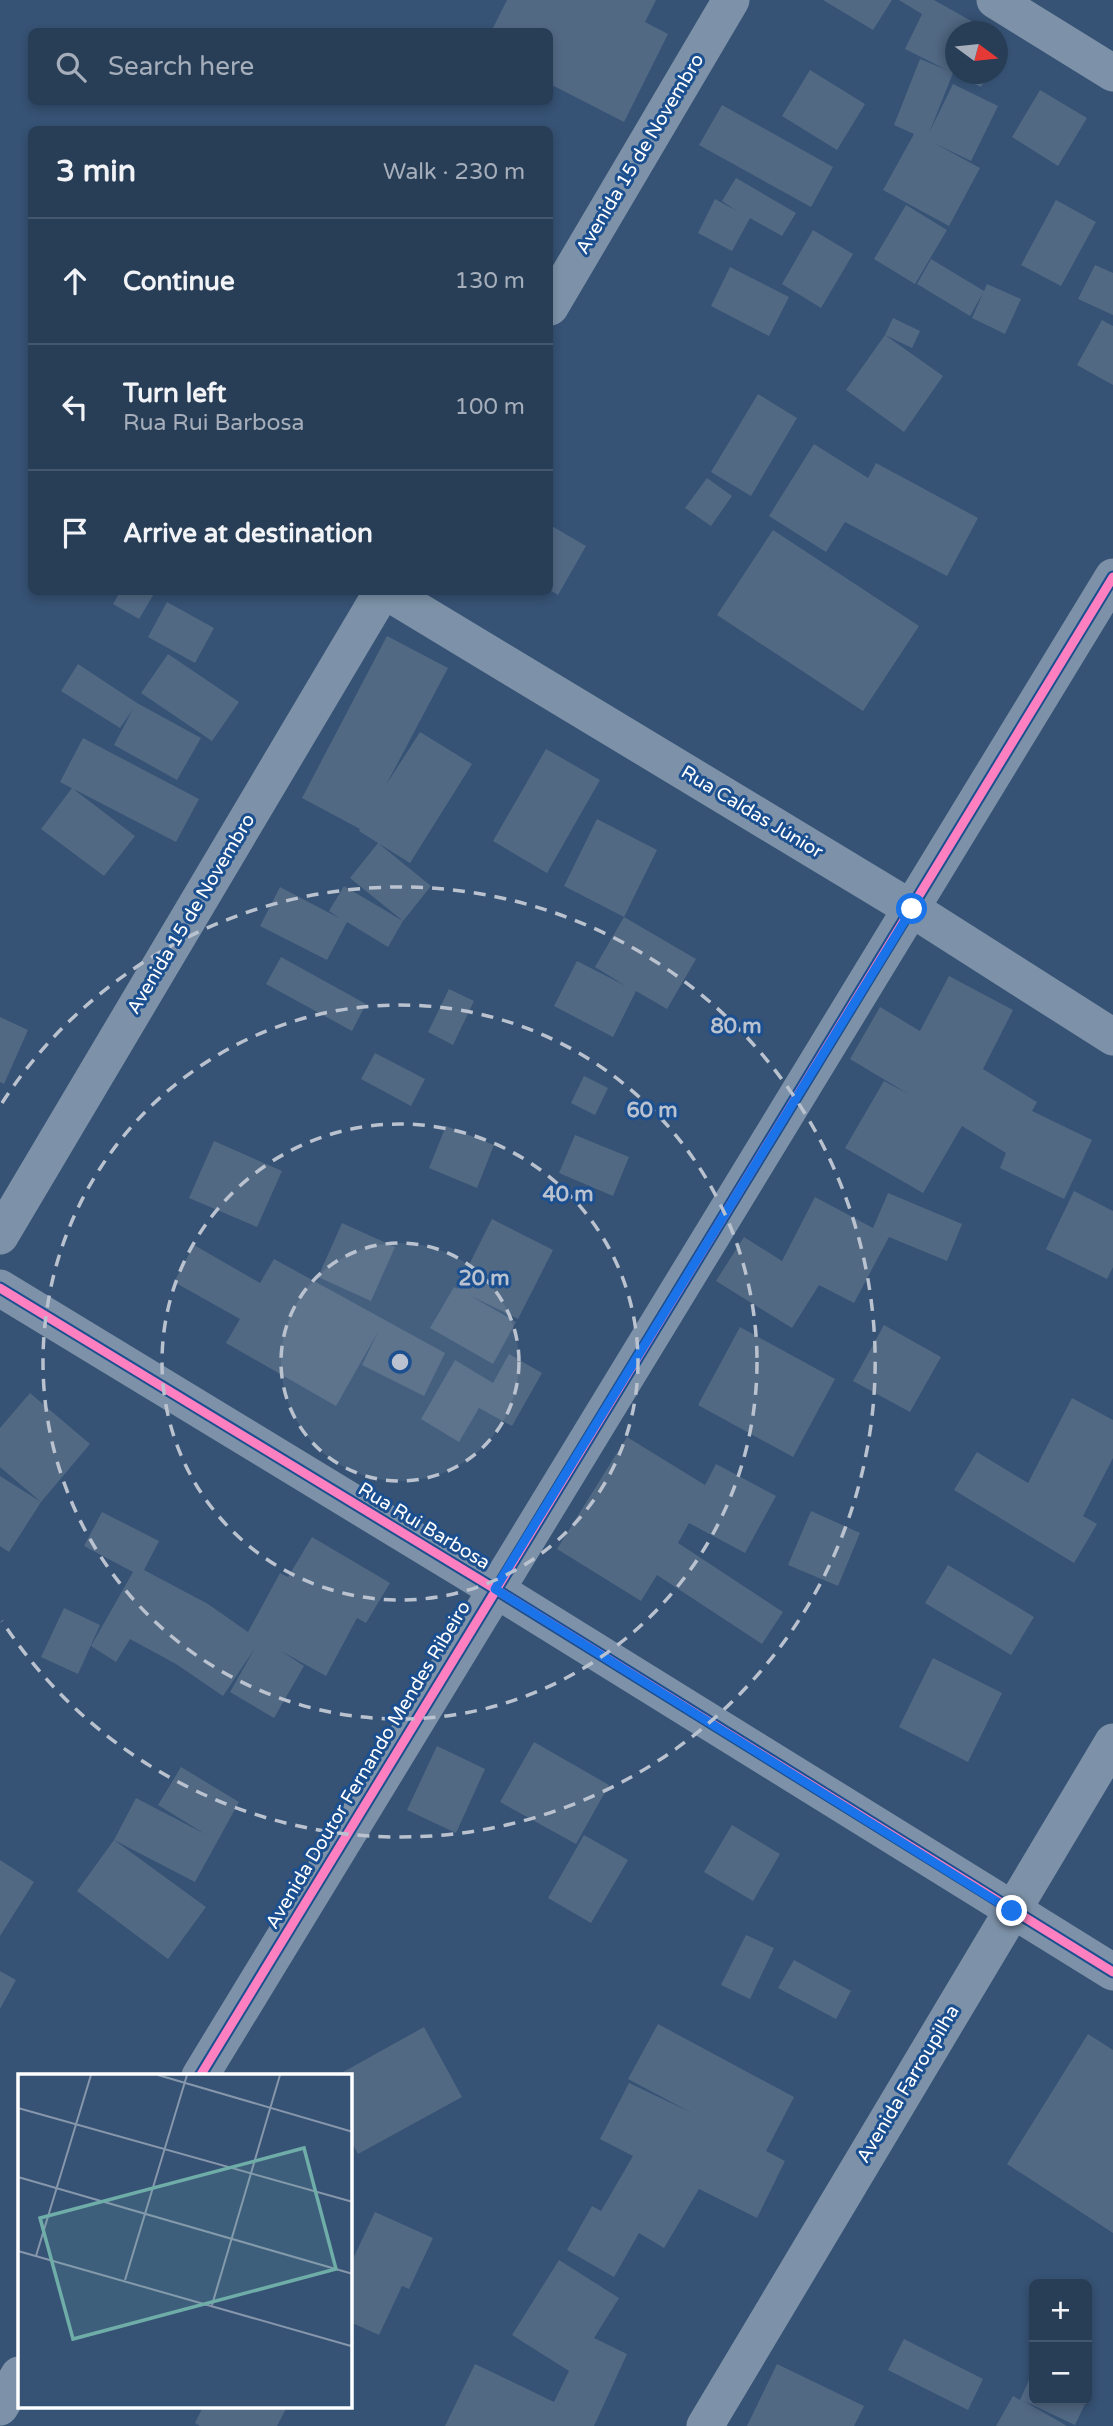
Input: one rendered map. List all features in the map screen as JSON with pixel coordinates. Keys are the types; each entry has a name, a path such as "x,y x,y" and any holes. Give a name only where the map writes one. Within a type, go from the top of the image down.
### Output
{"street":[{"name":"Avenida 15 de Novembro","path":"553,302 731,0"},
{"path":"995,0 1113,73"},
{"name":"Avenida Doutor Fernando Mendes Ribeiro","path":"201,2074 1113,577"},
{"name":"Avenida 15 de Novembro","path":"0,1236 380,595"},
{"name":"Rua Caldas Júnior","path":"392,595 912,909 1113,1037"},
{"name":"Rua Rui Barbosa","path":"0,1288 495,1589 1113,1972"},
{"name":"Avenida Farroupilha","path":"705,2426 1113,1742"},
{"path":"0,2407 18,2377"}],"building":[{"path":"507,0 656,0 645,22 668,34 624,122 553,86 553,28 493,28"},
{"path":"823,0 892,0 873,30"},
{"path":"899,0 934,0 971,21 945,21 945,69 905,49 922,14"},
{"path":"920,59 945,69 945,84 949,84 929,133 953,84 998,106 971,161 934,143 980,168 949,226 883,190 914,134 894,125"},
{"path":"810,70 865,104 837,150 782,116"},
{"path":"1040,90 1087,118 1058,166 1012,137"},
{"path":"722,105 833,167 811,207 699,145"},
{"path":"736,178 796,213 782,236 750,218 732,251 698,233 715,199 737,211 722,201"},
{"path":"1056,200 1096,222 1061,286 1021,265"},
{"path":"906,205 947,230 915,284 874,259"},
{"path":"813,230 853,254 821,308 782,284"},
{"path":"931,259 984,291 987,284 1021,299 1005,334 972,318 983,293 970,316 917,284"},
{"path":"1095,265 1113,273 1113,315 1078,299"},
{"path":"730,267 789,297 769,336 711,306"},
{"path":"893,318 920,331 912,348 885,335"},
{"path":"1102,320 1113,326 1113,385 1077,365"},
{"path":"885,335 943,376 904,432 846,390"},
{"path":"758,394 797,418 751,496 711,472"},
{"path":"814,444 868,478 876,463 978,518 947,576 845,522 826,552 769,516"},
{"path":"707,478 732,496 711,526 685,508"},
{"path":"553,527 586,546 558,595 553,592"},
{"path":"773,530 919,626 863,711 717,615"},
{"path":"118,595 153,595 139,619 113,604"},
{"path":"167,602 214,628 195,663 148,637"},
{"path":"387,636 448,668 386,785 420,732 472,764 410,863 359,831 360,829 302,798"},
{"path":"168,654 239,702 212,741 141,693"},
{"path":"78,664 137,703 201,738 177,780 114,745 133,709 120,728 61,691"},
{"path":"83,738 199,799 176,842 60,782"},
{"path":"546,749 600,780 547,873 493,841"},
{"path":"72,788 135,836 104,876 41,829"},
{"path":"597,819 657,850 624,917 564,886"},
{"path":"378,843 431,886 403,921 350,878"},
{"path":"344,886 403,921 388,947 347,922 327,960 260,926 280,887 339,918 329,911"},
{"path":"624,917 696,959 667,1009 636,991 613,1037 554,1006 577,961 626,986 595,967"},
{"path":"281,957 366,1004 352,1031 266,984"},
{"path":"949,976 1013,1010 983,1069 1037,1102 1032,1111 1092,1140 1064,1199 1000,1168 1006,1153 962,1126 923,1193 845,1148 884,1081 910,1095 850,1059 880,1007 920,1031"},
{"path":"449,989 474,1001 453,1045 428,1032"},
{"path":"0,1017 28,1030 4,1084 0,1082"},
{"path":"375,1053 425,1079 411,1106 361,1079"},
{"path":"584,1076 608,1088 595,1115 571,1103"},
{"path":"446,1126 494,1145 477,1188 429,1168"},
{"path":"575,1135 629,1157 613,1196 559,1173"},
{"path":"214,1141 282,1171 257,1227 189,1198"},
{"path":"1074,1191 1113,1211 1113,1267 1107,1279 1046,1249"},
{"path":"888,1193 962,1224 947,1261 889,1237 854,1303 819,1285 792,1328 716,1281 744,1237 782,1261 815,1197 873,1228"},
{"path":"492,1219 553,1250 518,1319 469,1295 516,1322 493,1364 430,1328 454,1287 457,1289"},
{"path":"342,1223 395,1247 371,1301 318,1277"},
{"path":"194,1245 260,1283 274,1259 445,1353 424,1396 362,1365 378,1332 336,1406 226,1343 240,1319 174,1282"},
{"path":"884,1325 941,1357 910,1412 853,1381"},
{"path":"740,1327 835,1379 793,1457 698,1405"},
{"path":"509,1354 542,1373 512,1426 479,1408 459,1442 421,1419 455,1360 493,1383"},
{"path":"30,1393 90,1444 41,1502 0,1467 0,1428"},
{"path":"1072,1398 1113,1420 1113,1458 1083,1516 1097,1524 1074,1563 954,1490 977,1452 1028,1483"},
{"path":"627,1437 705,1485 716,1464 776,1496 745,1553 689,1523 678,1543 783,1612 762,1644 657,1575 641,1601 557,1549"},
{"path":"0,1476 41,1502 9,1552 0,1546"},
{"path":"811,1511 860,1533 838,1586 788,1565"},
{"path":"102,1512 159,1541 144,1570 208,1604 248,1632 280,1573 288,1577 312,1537 390,1583 366,1623 357,1618 326,1676 281,1651 304,1666 274,1718 230,1692 255,1648 223,1696 176,1664 130,1639 116,1662 91,1646 133,1572 84,1546"},
{"path":"948,1565 1034,1617 1011,1655 925,1603"},
{"path":"64,1608 100,1625 78,1674 41,1657"},
{"path":"933,1658 1002,1693 968,1762 899,1727"},
{"path":"534,1742 609,1785 576,1844 500,1802"},
{"path":"437,1746 485,1769 456,1833 407,1810"},
{"path":"181,1767 239,1802 195,1882 114,1840 136,1798 205,1834 158,1805"},
{"path":"732,1825 780,1854 753,1901 704,1872"},
{"path":"584,1835 628,1860 591,1923 548,1898"},
{"path":"114,1840 206,1907 168,1959 77,1891"},
{"path":"0,1860 34,1882 0,1936"},
{"path":"746,1935 774,1948 750,1999 721,1985"},
{"path":"794,1960 851,1991 836,2019 778,1988"},
{"path":"0,1971 16,1980 0,2009"},
{"path":"658,2024 794,2097 766,2151 785,2161 757,2218 699,2189 664,2248 639,2233 614,2277 567,2250 592,2206 601,2211 633,2156 600,2139 629,2083 690,2112 628,2079"},
{"path":"424,2027 462,2097 358,2154 352,2143 352,2074 340,2074"},
{"path":"1088,2034 1113,2050 1113,2233 1007,2164"},
{"path":"375,2212 433,2238 409,2289 402,2286 379,2335 352,2323 352,2261"},
{"path":"559,2260 619,2298 594,2338 627,2354 594,2426 445,2426 475,2364 554,2402 569,2371 512,2335"},
{"path":"904,2339 983,2379 968,2410 888,2370"},
{"path":"777,2364 864,2406 854,2426 747,2426"},
{"path":"1029,2380 1029,2403 1022,2400 1067,2426 996,2426 1013,2396 1020,2400"},
{"path":"1033,2405 1085,2405 1075,2425"},
{"path":"202,2408 286,2408 277,2426 200,2426 195,2423"}],"cycle path":[{"path":"201,2074 1113,577"},
{"path":"0,1288 495,1589 1113,1972"}],"route":[{"path":"912,909 495,1589 1012,1911"}]}
